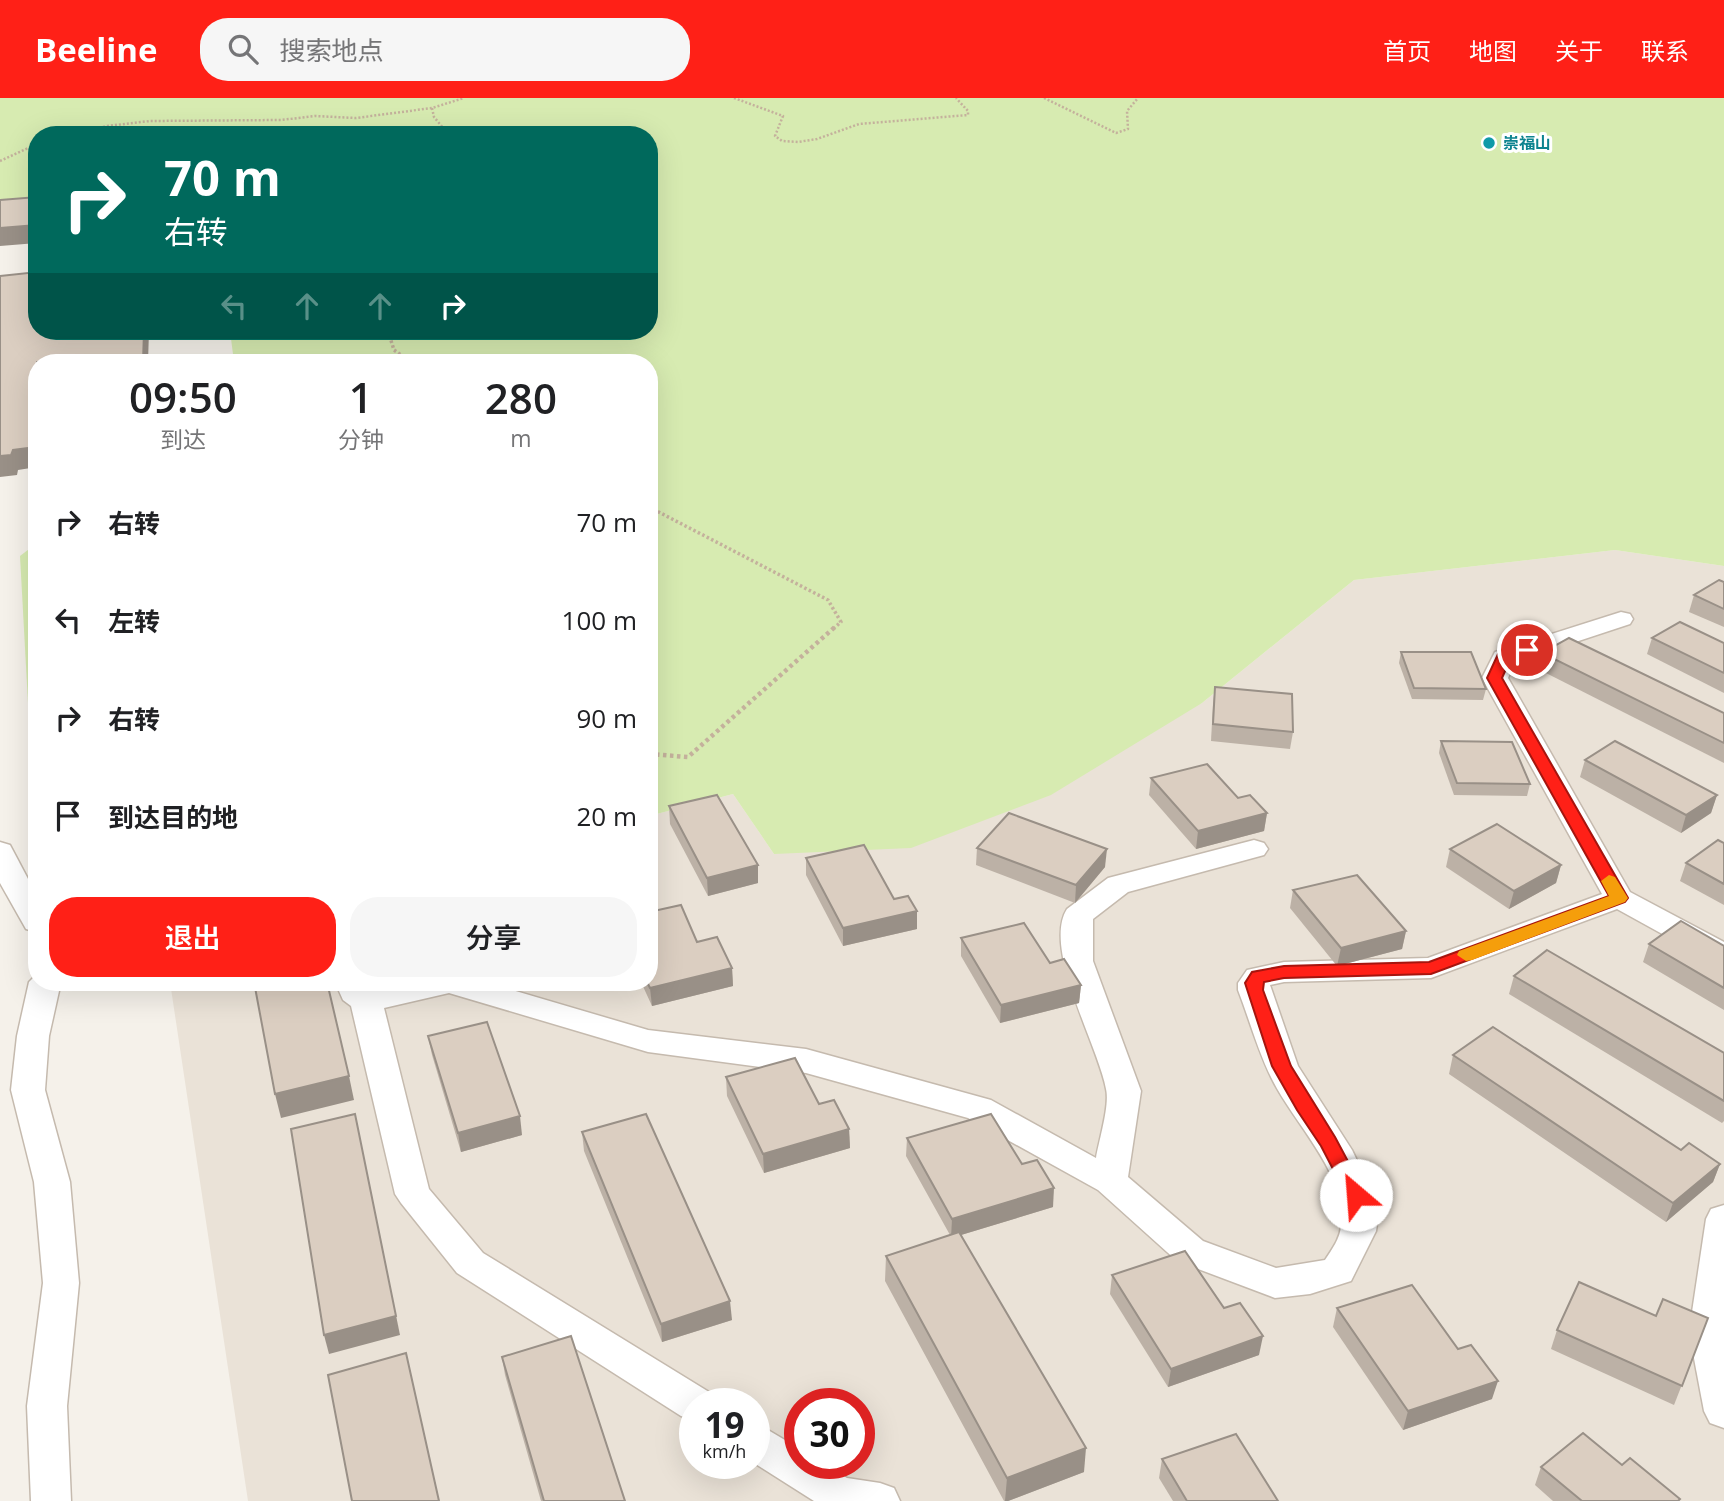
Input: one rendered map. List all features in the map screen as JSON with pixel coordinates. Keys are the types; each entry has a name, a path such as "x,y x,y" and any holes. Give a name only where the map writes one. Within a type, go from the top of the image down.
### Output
{"street":[{"path":"1621,619 1504,657 1494,678 1619,898 1724,955"},
{"path":"1110,1181 1124,1091 1078,961 1078,916 1118,885 1254,849"},
{"path":"0,851 28,906"},
{"path":"479,991 648,1041 806,1061 979,1109 1110,1181 1190,1251 1275,1283 1310,1279 1338,1270 1353,1247 1360,1219 1356,1195 1282,1066 1254,990 1258,977 1284,972 1431,968 1619,898"},
{"path":"43,991 33,1036 28,1090 51,1182 61,1283 47,1406 51,1501"},
{"path":"358,992 413,1194 470,1263 679,1394"},
{"path":"1724,1219 1708,1332 1724,1411"},
{"path":"770,1453 836,1498 880,1501"}],"path":[{"path":"107,126 150,121 281,120 315,116 356,118 432,108 464,98"},
{"path":"734,98 783,116 775,136 782,141 798,142 817,139 859,124 968,115 968,111 956,98"},
{"path":"1044,98 1084,116 1101,128 1111,132 1123,132 1128,129 1126,111 1138,98"},
{"path":"432,108 434,117 442,126"},
{"path":"0,161 28,148"},
{"path":"658,512 828,600 841,622 688,757 658,755"}],"shaded area":[{"path":"1615,550 1724,566 1724,1501 248,1501 171,991 658,991 658,814 733,794 774,854 1202,703 1354,580"}],"green space":[{"path":"0,98 1724,98 1724,566 1615,550 1354,580 1202,703 1051,795 911,848 774,854 733,794 658,814 658,354 233,354 231,340 658,340 658,126 28,126 28,205 0,211"},
{"path":"28,550 28,703 20,556"}],"building":[{"path":"28,198 28,226 0,228 0,200"},
{"path":"28,273 28,340 144,340 143,354 28,354 28,448 13,450 11,455 0,456 0,276"},
{"path":"1719,580 1724,582 1724,609 1694,595"},
{"path":"1680,622 1724,643 1724,673 1652,638"},
{"path":"1569,638 1724,713 1724,743 1542,653"},
{"path":"1401,652 1471,652 1486,689 1414,688"},
{"path":"1215,687 1292,694 1293,732 1213,724"},
{"path":"1441,741 1512,742 1530,784 1457,783"},
{"path":"1615,741 1717,795 1686,815 1585,760"},
{"path":"1207,764 1238,798 1250,795 1267,813 1198,831 1151,778"},
{"path":"717,795 758,865 707,878 669,806"},
{"path":"1009,813 1107,849 1076,885 977,848"},
{"path":"1497,824 1561,865 1514,891 1450,849"},
{"path":"1718,840 1724,843 1724,884 1686,863"},
{"path":"864,845 894,899 908,896 917,911 843,928 806,858"},
{"path":"1357,875 1406,931 1341,948 1293,890"},
{"path":"681,905 697,942 717,937 732,968 658,986 658,910"},
{"path":"1681,921 1724,946 1724,988 1649,944"},
{"path":"1024,923 1050,963 1064,959 1081,985 1001,1005 961,938"},
{"path":"1547,950 1724,1053 1724,1101 1514,976"},
{"path":"256,991 329,991 349,1076 275,1094"},
{"path":"487,1022 520,1116 458,1133 428,1036"},
{"path":"1493,1027 1681,1150 1689,1143 1720,1164 1673,1203 1453,1055"},
{"path":"795,1058 819,1104 834,1100 849,1129 763,1154 726,1077"},
{"path":"355,1114 396,1316 324,1335 291,1129"},
{"path":"646,1114 730,1301 661,1324 582,1132"},
{"path":"991,1114 1022,1164 1037,1160 1054,1188 952,1219 907,1138"},
{"path":"959,1232 1086,1448 1007,1478 886,1256"},
{"path":"1185,1251 1224,1308 1240,1303 1263,1336 1171,1369 1112,1275"},
{"path":"1579,1282 1656,1316 1663,1299 1708,1318 1682,1386 1557,1330"},
{"path":"1412,1285 1458,1349 1471,1345 1498,1381 1408,1411 1337,1308"},
{"path":"571,1336 625,1501 544,1501 502,1357"},
{"path":"406,1353 439,1501 352,1501 328,1375"},
{"path":"1583,1433 1622,1465 1630,1458 1680,1499 1582,1501 1541,1467"},
{"path":"1236,1434 1278,1501 1187,1501 1162,1459"}],"slow traffic":[{"path":"1466,955 1619,898 1609,881"}],"place":[{"name":"崇福山","path":"1489,143"}],"route":[{"path":"1356,1195 1282,1066 1254,990 1258,977 1284,972 1431,968 1619,898 1494,678 1504,657 1527,650"}]}
